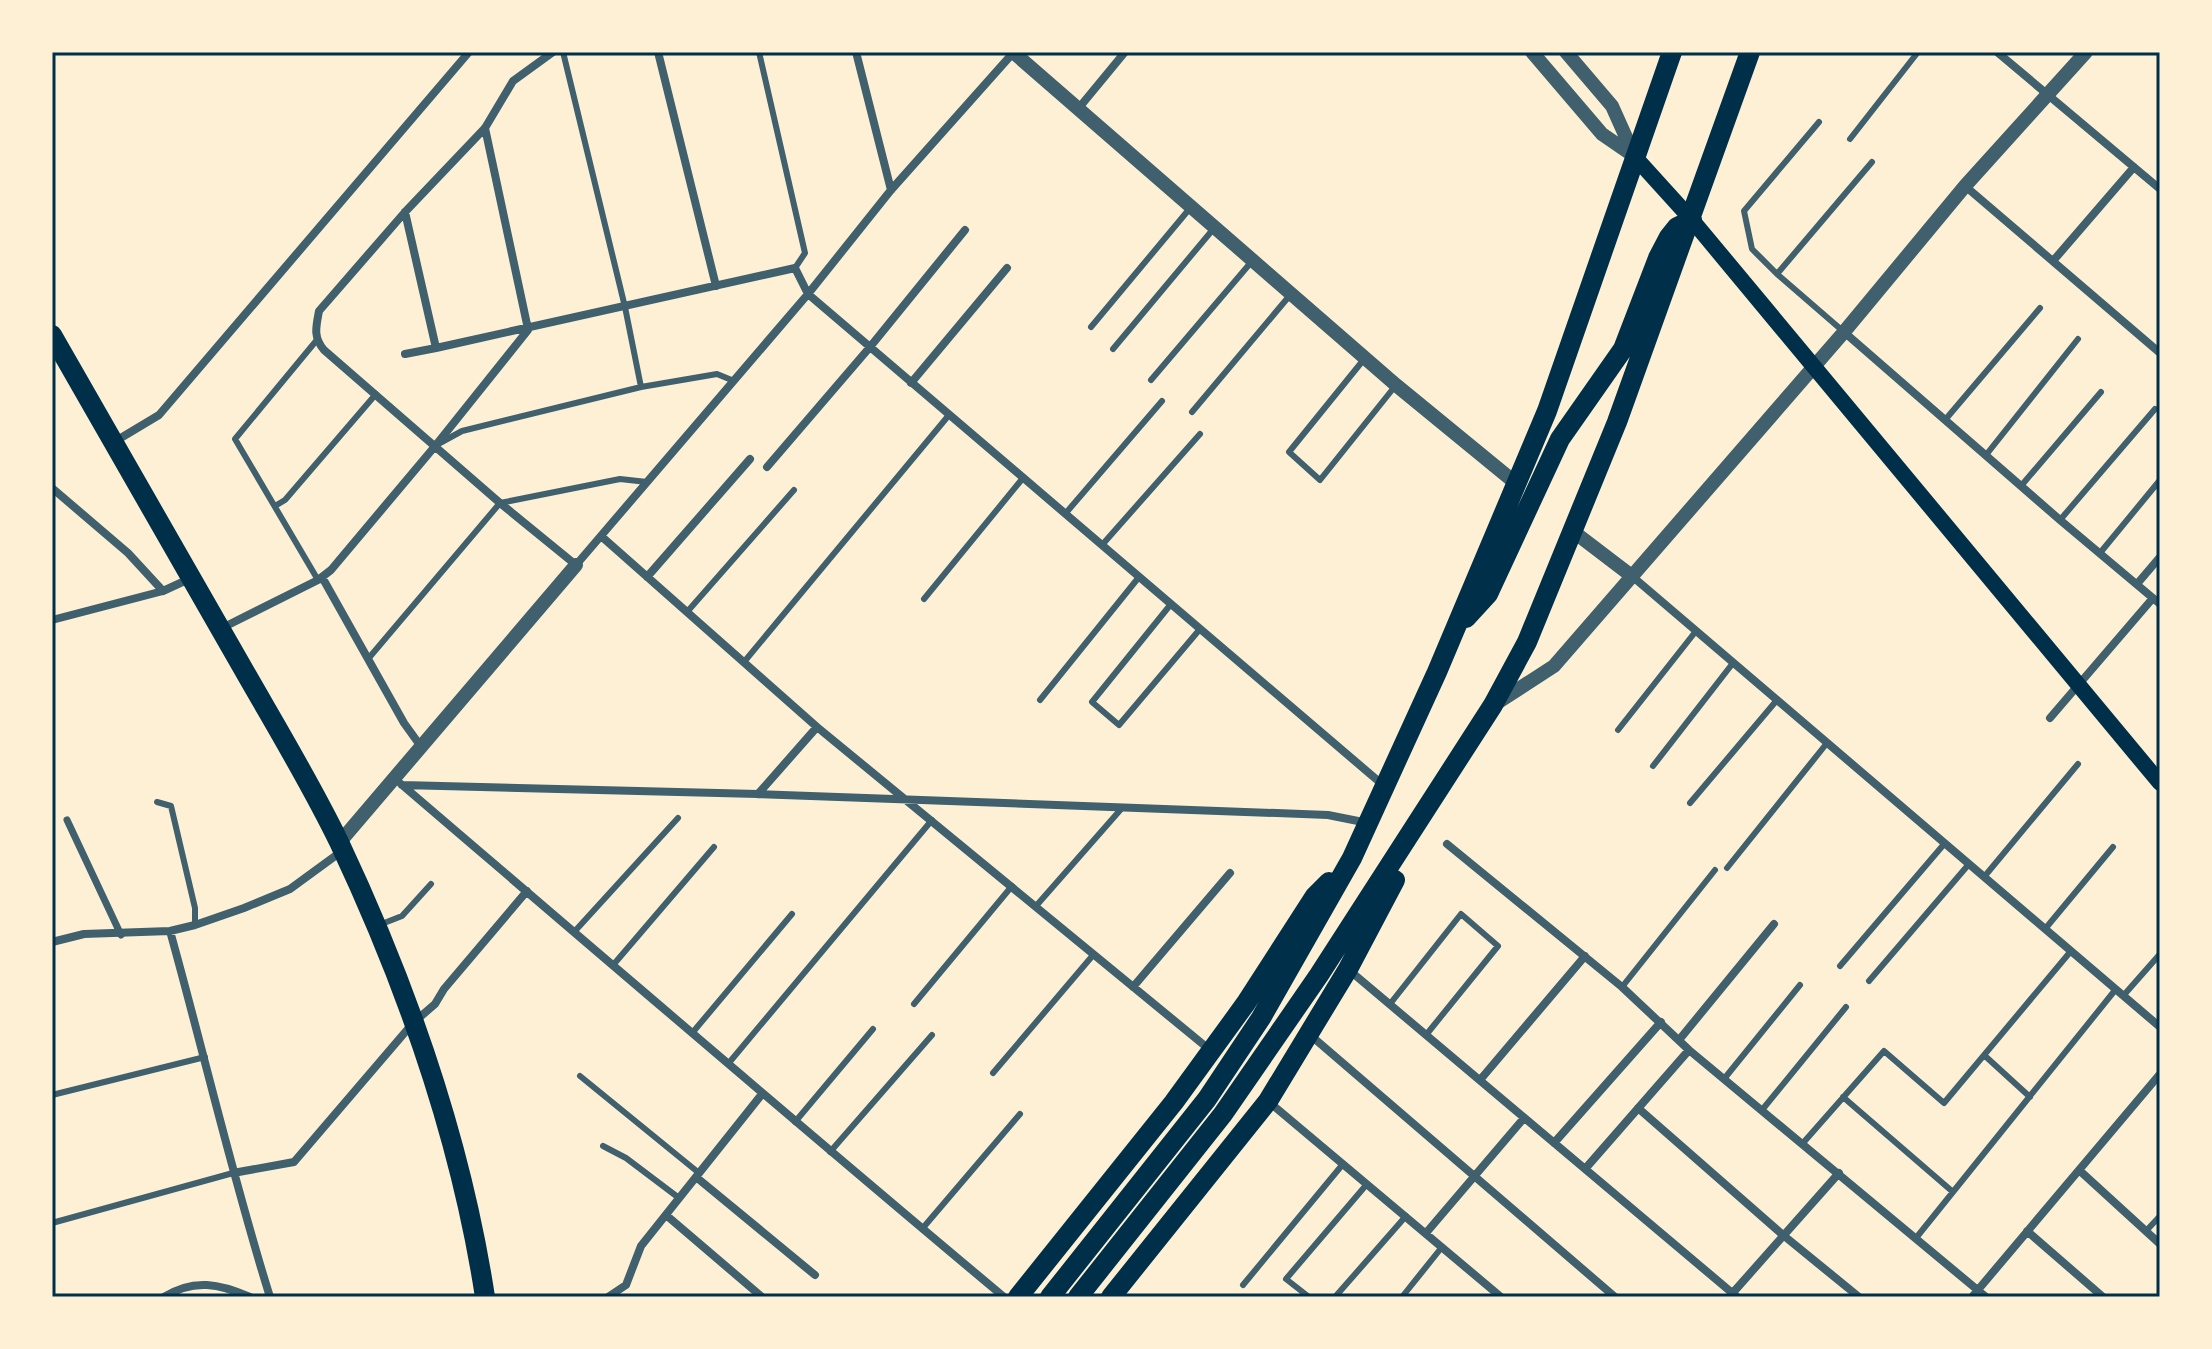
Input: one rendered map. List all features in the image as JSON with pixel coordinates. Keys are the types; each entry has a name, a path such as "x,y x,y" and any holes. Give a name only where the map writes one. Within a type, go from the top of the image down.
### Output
{"highway":[{"path":"1050,1297 1207,1099 1261,1018 1352,858 1518,485 1547,411 1672,52"},
{"path":"1078,1297 1223,1114 1319,975 1493,705 1527,642 1574,532 1692,220 1750,52"},
{"path":"1455,630 1488,594 1560,439 1623,349 1669,237 1677,227 1692,220"},
{"path":"52,335 221,628 341,847 413,1023 446,1124 485,1297"},
{"path":"1111,1297 1268,1101 1348,969 1403,863 1414,827"},
{"path":"1018,1297 1174,1102 1246,1003 1315,896 1352,858"}],"main road":[{"path":"1634,156 1692,220 2160,783"}],"street":[{"path":"113,443 159,415 469,52"},
{"path":"553,52 513,81 485,128 405,212 319,311 316,341 500,503 576,565"},
{"path":"658,52 716,286"},
{"path":"856,52 891,190"},
{"path":"1078,109 1125,52"},
{"path":"1532,52 1602,134 1634,156"},
{"path":"1566,52 1612,106 1634,156"},
{"path":"1997,52 2160,189"},
{"path":"1493,705 1554,666 1844,332 1965,186 2086,52"},
{"path":"52,942 84,934 121,935 170,931 195,925 290,889 341,847 399,782 422,748 576,565 808,294 891,190 1016,53 1396,385 1518,485"},
{"path":"485,128 528,329"},
{"path":"2053,261 2134,167"},
{"path":"1965,186 2160,353"},
{"path":"405,212 436,348"},
{"path":"767,467 965,230"},
{"path":"405,354 795,268 808,294 1384,786"},
{"path":"911,383 1007,268"},
{"path":"221,628 320,579 436,445 528,329"},
{"path":"1844,332 2157,601 2050,718"},
{"path":"647,577 750,459"},
{"path":"52,488 128,553 163,591"},
{"path":"1574,532 1633,577 2160,1027"},
{"path":"601,536 817,727 1210,1050"},
{"path":"2137,584 2160,557"},
{"path":"52,620 163,591 192,578"},
{"path":"320,579 404,723 422,748"},
{"path":"758,794 817,727"},
{"path":"399,782 1328,815 1368,823"},
{"path":"399,782 1004,1297"},
{"path":"67,820 121,935"},
{"path":"1447,844 1622,987 1689,1050 1916,1238 1975,1294 1986,1297"},
{"path":"1133,987 1230,873"},
{"path":"233,1173 294,1162 413,1023 435,1004 444,989 527,891"},
{"path":"1679,1040 1774,924"},
{"path":"170,931 233,1173 270,1297 261,1297"},
{"path":"1480,1080 1585,956"},
{"path":"1348,969 1733,1296 1839,1173"},
{"path":"1554,1143 1661,1022"},
{"path":"1309,1034 1615,1297"},
{"path":"1585,1169 1689,1050"},
{"path":"1975,1294 2160,1074"},
{"path":"608,1297 626,1285 641,1246 762,1094"},
{"path":"1268,1101 1501,1297"},
{"path":"1638,1108 1859,1297"},
{"path":"1426,1233 1524,1118"},
{"path":"2079,1170 2160,1244"},
{"path":"697,1175 815,1275"},
{"path":"666,1215 762,1297"},
{"path":"2027,1231 2103,1297"},
{"path":"164,1297 172,1292 216,1283 250,1297"}],"lane":[{"path":"563,52 625,307 641,387"},
{"path":"759,52 805,253 795,268"},
{"path":"1850,139 1918,52"},
{"path":"1819,122 1744,211 1752,249 1844,332"},
{"path":"1777,274 1872,162"},
{"path":"1091,327 1191,207"},
{"path":"1113,349 1215,227"},
{"path":"1151,380 1253,260"},
{"path":"1192,412 1291,294"},
{"path":"1945,420 2040,308"},
{"path":"1986,455 2078,339"},
{"path":"316,341 235,439 320,579"},
{"path":"1365,358 1289,452 1320,480 1396,385"},
{"path":"436,445 462,431 641,387 717,374 734,381"},
{"path":"2021,486 2101,392"},
{"path":"275,506 285,500 376,394"},
{"path":"1065,514 1162,401"},
{"path":"2060,520 2155,409"},
{"path":"744,662 949,415"},
{"path":"1102,545 1200,434"},
{"path":"924,599 1023,478"},
{"path":"368,659 500,503 620,479 647,482"},
{"path":"2100,553 2160,480"},
{"path":"687,612 794,490"},
{"path":"1040,700 1139,577"},
{"path":"1171,604 1092,702 1119,725 1200,629"},
{"path":"1618,730 1696,631"},
{"path":"1653,766 1733,663"},
{"path":"1690,803 1777,700"},
{"path":"1727,868 1827,743"},
{"path":"1984,877 2078,764"},
{"path":"157,802 171,806 195,908 195,925"},
{"path":"1036,906 1122,808"},
{"path":"575,931 678,818"},
{"path":"728,1064 932,820"},
{"path":"1840,966 1945,843"},
{"path":"614,964 714,847"},
{"path":"2045,929 2113,847"},
{"path":"1869,981 1969,864"},
{"path":"1622,987 1715,870"},
{"path":"376,927 402,916 431,884"},
{"path":"914,1004 1012,886"},
{"path":"693,1032 792,914"},
{"path":"1390,1004 1461,914 1498,946 1426,1035"},
{"path":"1803,1143 1884,1051 1944,1103 2071,951"},
{"path":"993,1073 1094,954"},
{"path":"1916,1238 2119,992 2160,954"},
{"path":"1724,1079 1800,985"},
{"path":"1762,1110 1846,1007"},
{"path":"795,1122 873,1029"},
{"path":"830,1152 932,1035"},
{"path":"1984,1055 2030,1097"},
{"path":"52,1095 205,1057"},
{"path":"580,1076 697,1175"},
{"path":"1843,1097 1953,1192"},
{"path":"922,1229 1020,1114"},
{"path":"603,1146 626,1158 679,1198"},
{"path":"1243,1285 1343,1164"},
{"path":"52,1223 233,1173"},
{"path":"1309,1297 1286,1279 1367,1184"},
{"path":"1335,1297 1406,1216"},
{"path":"2146,1231 2160,1216"},
{"path":"1402,1297 1442,1247"}]}
